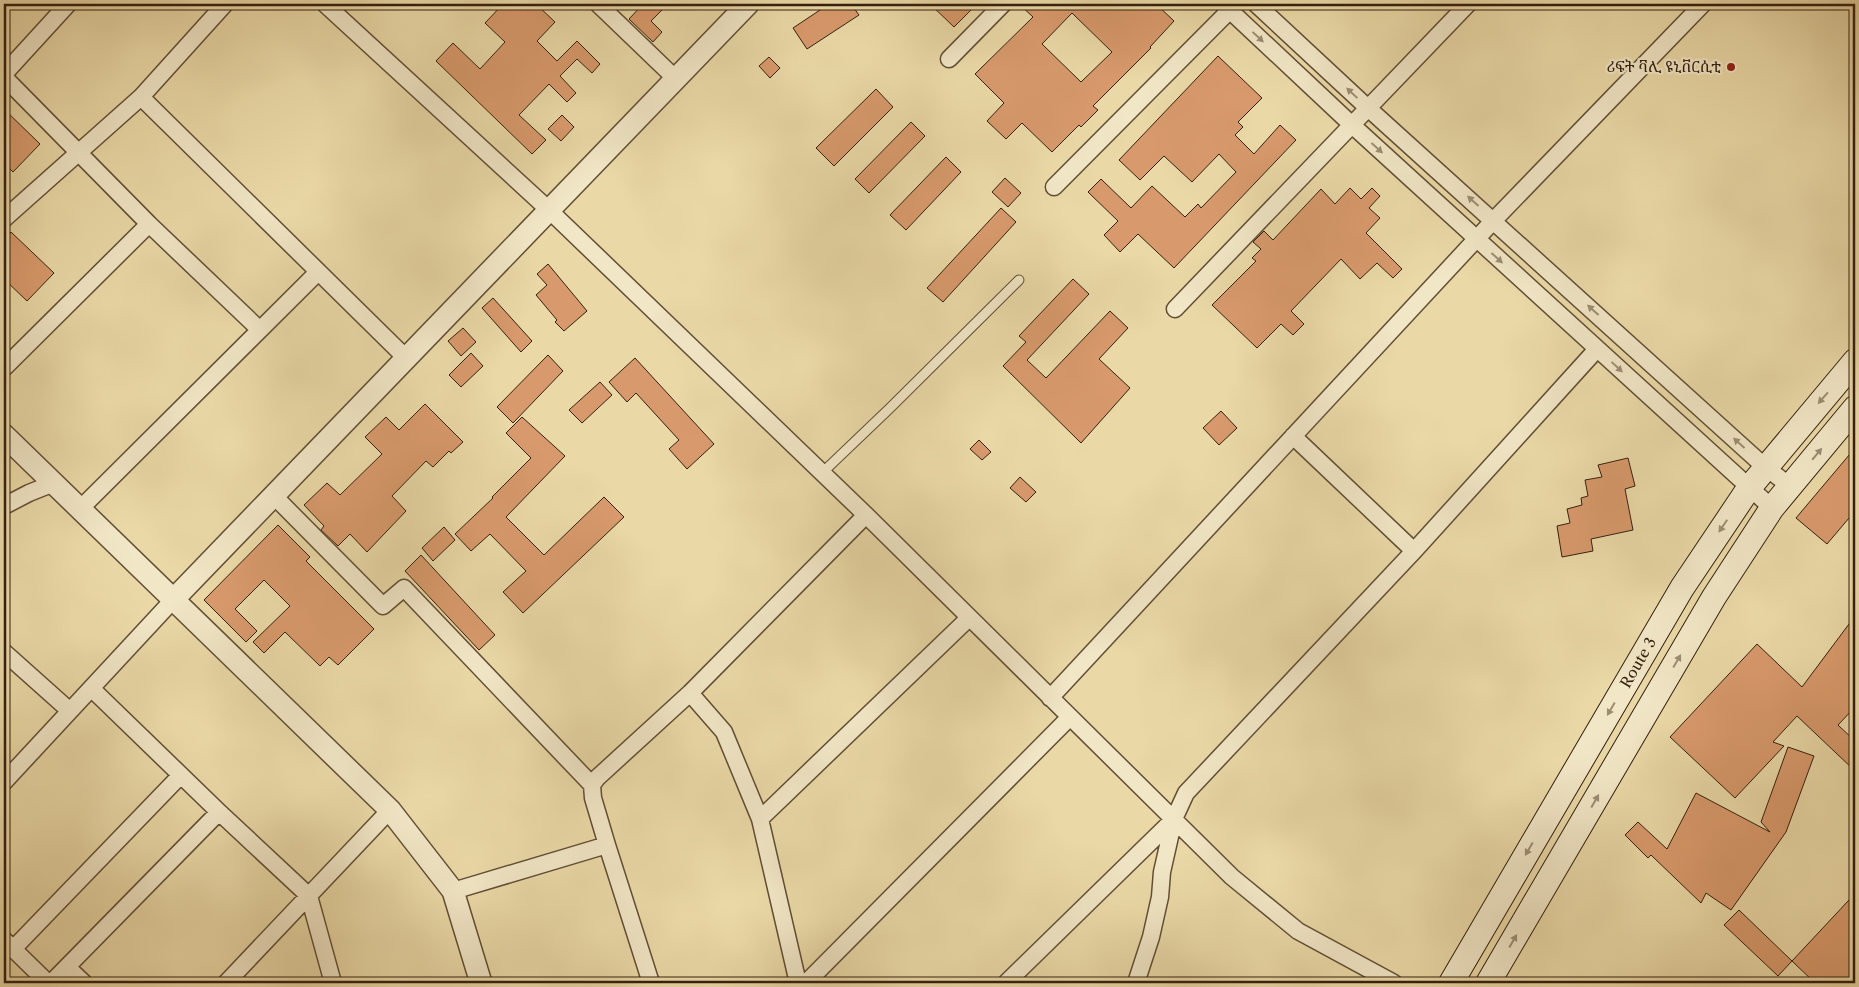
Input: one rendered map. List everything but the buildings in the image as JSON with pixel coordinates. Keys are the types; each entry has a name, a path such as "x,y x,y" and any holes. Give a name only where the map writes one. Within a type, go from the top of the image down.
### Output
{"main road":[{"name":"Route 3","path":"1451,983 1682,588 1748,488 1855,361"},
{"path":"1488,983 1714,597 1772,508 1855,410"}],"street":[{"path":"68,4 4,75 149,224 260,330"},
{"path":"4,219 141,98 225,4"},
{"path":"325,4 549,210 822,473 1232,877 1298,931 1394,983"},
{"path":"598,4 676,79"},
{"path":"4,782 173,600 748,4"},
{"path":"949,59 1003,4"},
{"path":"1256,4 1369,109 1765,466 1790,486"},
{"path":"1175,309 1468,4"},
{"path":"1050,698 1494,220 1703,4"},
{"path":"1054,187 1230,6 1352,125 1772,508"},
{"path":"141,98 406,358"},
{"path":"4,368 149,224"},
{"path":"80,509 318,272"},
{"path":"1136,983 1160,897 1162,872 1174,818 1186,793 1414,551 1597,349"},
{"path":"4,435 390,810 453,891 481,983"},
{"path":"1293,436 1414,551"},
{"path":"4,506 54,483"},
{"path":"274,496 383,606 404,588 592,785 593,798 650,983"},
{"path":"592,785 597,778 690,693 866,516"},
{"path":"760,818 969,618"},
{"path":"4,652 70,711"},
{"path":"91,688 218,812 309,896 333,983"},
{"path":"690,693 724,732 760,818 798,983"},
{"path":"806,983 1070,717"},
{"path":"181,775 9,944 50,983 68,967 218,812"},
{"path":"226,983 390,810"},
{"path":"1006,983 1174,818"},
{"path":"453,891 607,845"},
{"path":"68,967 84,983"}],"lane":[{"path":"822,473 1019,280"}],"place":[{"name":"ሪፍት ቫሊ ዩኒቨርሲቲ","path":"1731,67"}]}
